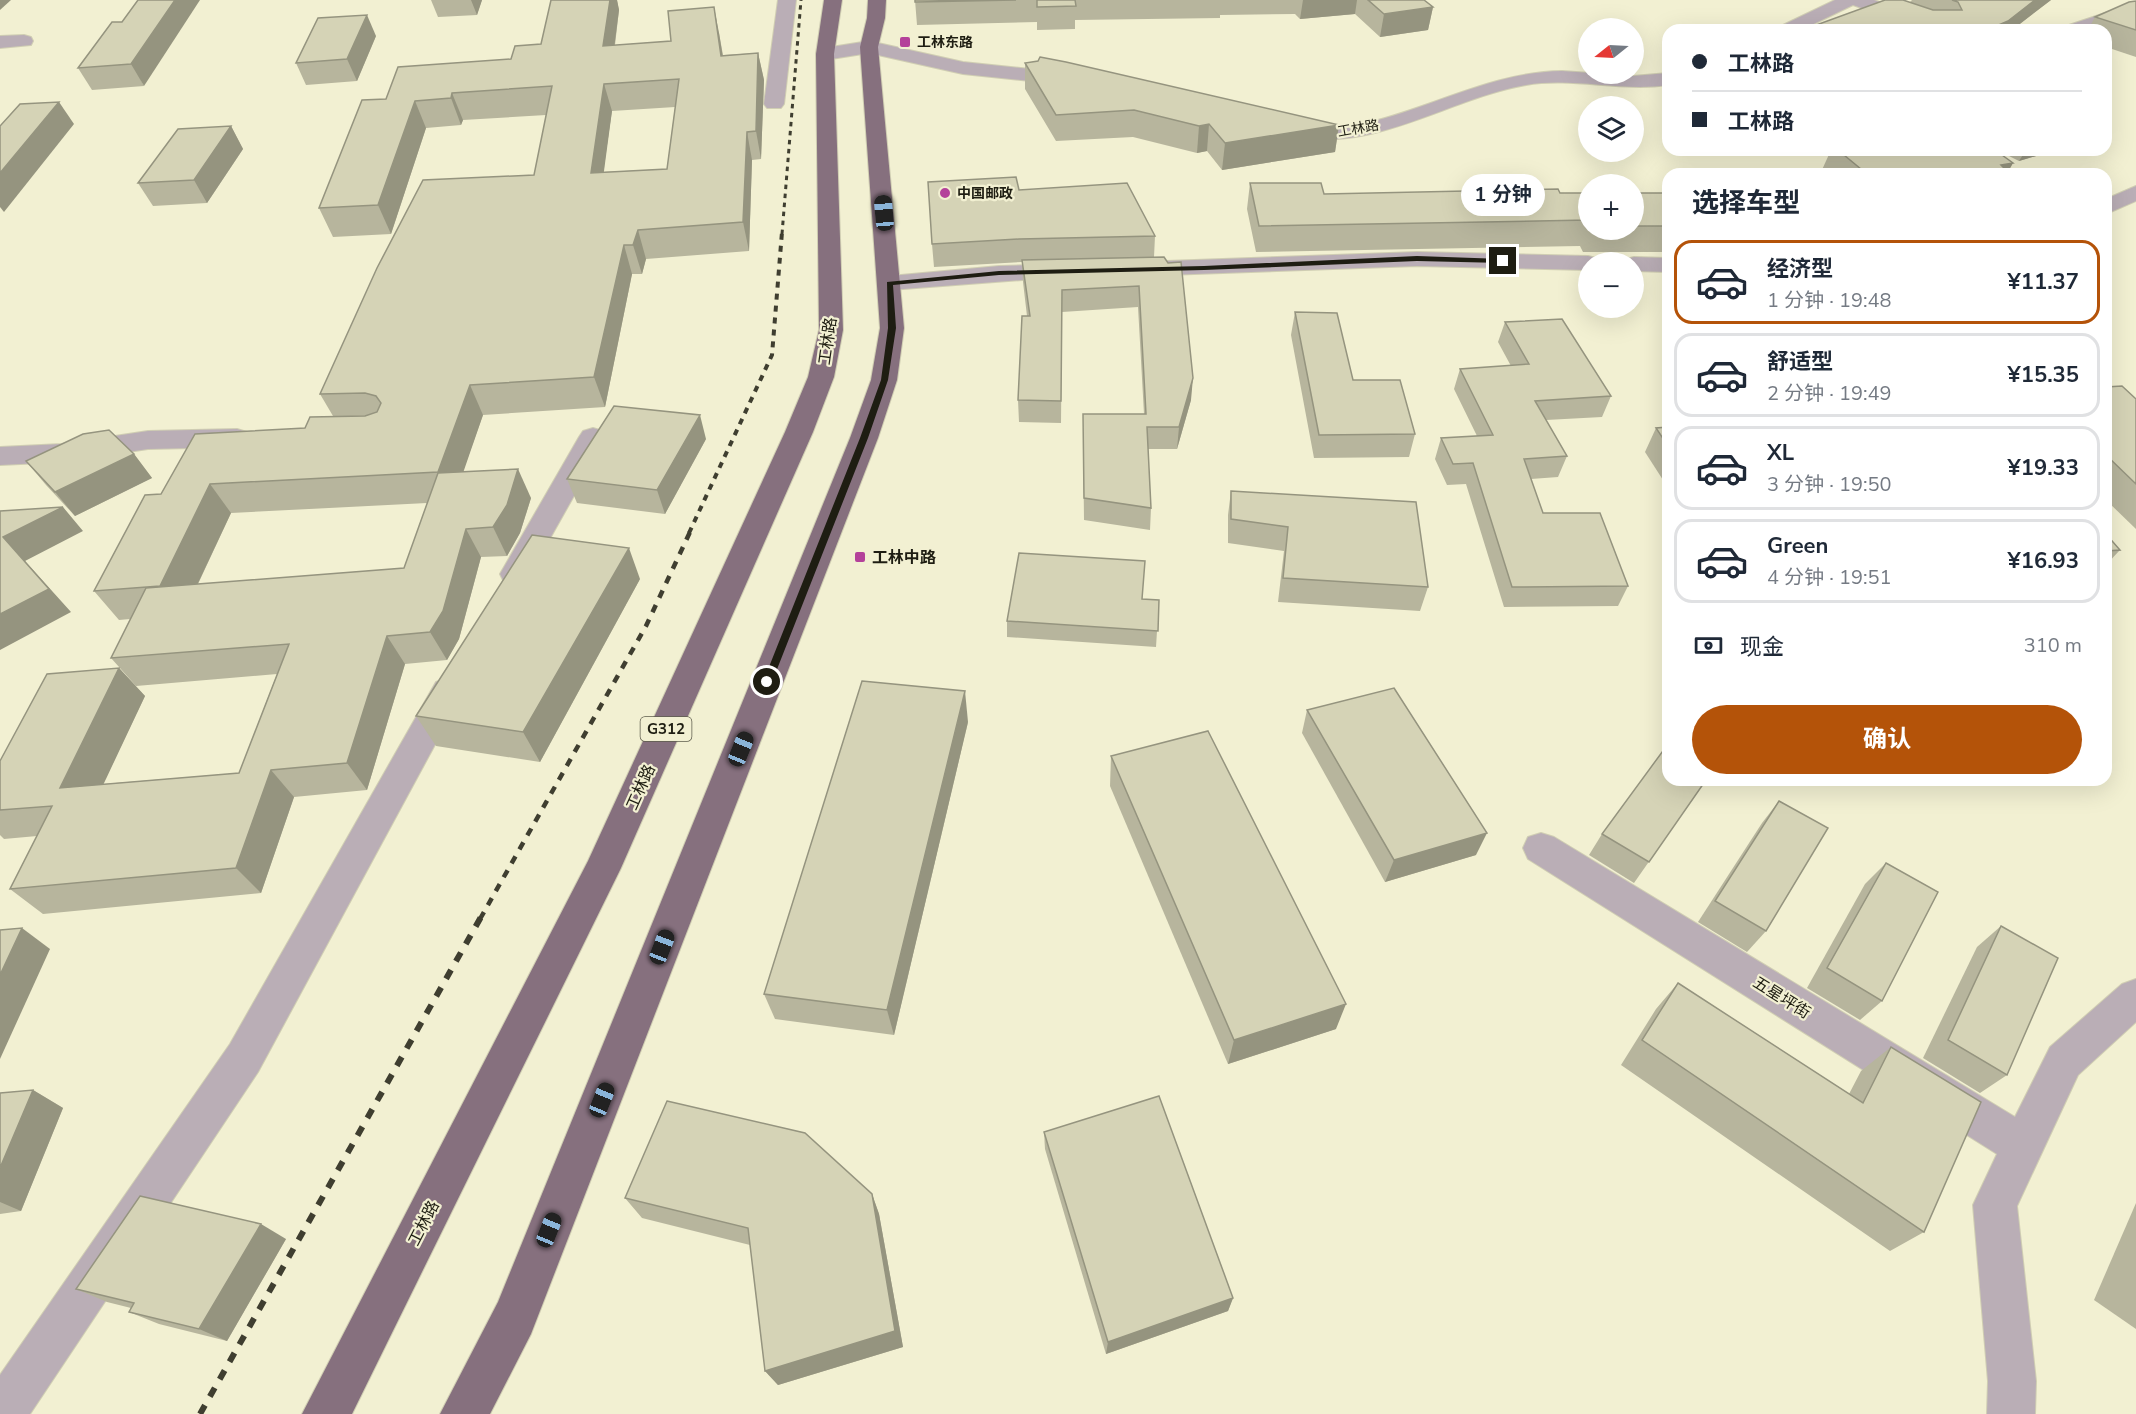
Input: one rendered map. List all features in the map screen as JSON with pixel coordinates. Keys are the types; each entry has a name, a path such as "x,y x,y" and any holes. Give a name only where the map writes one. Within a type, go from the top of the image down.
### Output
{"highway":[{"name":"工林路","path":"326,1414 603,868 799,432 821,378 831,330 825,54 833,0"},
{"path":"465,1414 515,1317 864,438 884,380 892,328 869,47 876,18 877,0"}],"street":[{"path":"774,104 787,0"},
{"path":"1799,24 1849,0"},
{"path":"1857,0 1923,24"},
{"path":"2090,24 2114,16 2136,13"},
{"path":"0,42 24,41"},
{"path":"825,54 869,47 963,68 1036,74 1082,82"},
{"name":"工林路","path":"1271,124 1305,134 1342,132 1386,122 1526,79 1572,77 1648,81 1662,80"},
{"path":"2112,204 2136,193"},
{"path":"890,283 999,273 1417,258 1578,263"},
{"path":"1644,264 1662,265"},
{"path":"0,456 62,453 148,440 265,437"},
{"path":"499,601 593,437"},
{"path":"2,1414 244,1058 464,663"},
{"name":"五星坪街","path":"1541,848 2023,1146"},
{"path":"2012,1414 2012,1381 1995,1205 2064,1061 2136,997"}],"building":[{"path":"138,0 175,0 131,64 78,68 112,22 122,22"},
{"path":"551,0 610,0 603,46 671,41 668,11 714,7 721,56 758,53 756,131 747,132 743,222 638,230 633,245 624,245 594,377 470,385 438,472 210,484 160,586 94,591 145,495 161,494 195,434 305,428 310,417 365,416 377,412 381,403 376,396 365,393 320,394 377,268 423,180 534,175 552,86 452,93 451,98 415,101 378,205 319,208 362,100 386,99 398,67 511,59 515,46 541,44","holes":["679,79 667,169 591,173 604,84"]},
{"path":"915,0 1016,0 915,2"},
{"path":"1037,0 1075,0 1076,6 1037,7"},
{"path":"1368,0 1424,0 1433,7 1384,14"},
{"path":"1885,0 1903,0 1933,10 1962,10 1958,2 1952,0 2035,0 2001,24 1819,24"},
{"path":"2136,1 2136,30 2095,17 2129,2"},
{"path":"367,15 347,59 296,63 318,18"},
{"path":"1040,57 1339,125 1225,143 1209,124 1199,126 1134,110 1056,115 1025,63 1038,61"},
{"path":"59,102 0,173 0,126 20,104"},
{"path":"231,126 194,180 138,183 178,129"},
{"path":"1845,156 2003,156 2013,163 2001,165 2004,168 1860,168"},
{"path":"1016,177 1019,190 1127,183 1155,236 1019,239 932,244 928,182"},
{"path":"1250,183 1321,183 1324,194 1558,189 1560,193 1578,193 1578,220 1259,226"},
{"path":"1644,193 1662,193 1662,226 1644,226"},
{"path":"1164,257 1168,263 1181,262 1193,378 1179,427 1147,427 1151,508 1084,498 1083,414 1146,414 1139,286 1062,290 1061,401 1018,400 1022,316 1030,316 1022,260"},
{"path":"1295,312 1337,313 1353,380 1400,380 1415,434 1319,435"},
{"path":"1562,319 1611,396 1535,401 1567,456 1524,459 1543,513 1600,513 1628,586 1512,587 1473,463 1453,464 1441,438 1493,435 1460,369 1529,364 1505,322"},
{"path":"2122,386 2136,399 2136,484 2112,461 2112,387"},
{"path":"614,406 700,415 657,490 567,479"},
{"path":"1656,428 1662,428 1662,437"},
{"path":"109,430 134,454 55,492 26,461 83,434"},
{"path":"518,469 507,505 493,527 466,529 443,611 430,632 387,636 347,763 271,770 236,868 10,889 52,806 0,810 0,761 47,674 119,668 60,788 239,773 289,644 111,658 146,588 404,568 438,473"},
{"path":"1231,491 1416,502 1428,587 1283,578 1288,527 1231,519"},
{"path":"63,507 3,537 49,589 0,614 0,511"},
{"path":"532,535 629,548 523,732 416,716"},
{"path":"2112,541 2120,550 2112,551"},
{"path":"1019,553 1145,561 1142,599 1159,600 1158,631 1007,621"},
{"path":"862,681 965,691 887,1010 764,994"},
{"path":"1394,688 1487,833 1394,860 1307,710"},
{"path":"1208,731 1346,1004 1234,1040 1111,756"},
{"path":"1662,752 1662,786 1702,786 1649,862 1602,834"},
{"path":"1779,801 1828,828 1766,931 1715,901"},
{"path":"1886,863 1938,892 1882,1001 1827,968"},
{"path":"2001,926 2058,958 2007,1075 1948,1040"},
{"path":"22,928 0,975 0,930"},
{"path":"1678,983 1863,1103 1891,1047 1981,1102 1924,1232 1642,1040"},
{"path":"33,1090 0,1168 0,1093"},
{"path":"1159,1096 1233,1298 1108,1342 1044,1132"},
{"path":"667,1101 805,1133 872,1194 895,1331 765,1371 748,1228 625,1198"},
{"path":"140,1196 261,1224 199,1329 129,1312 134,1303 76,1289"}],"railway":[{"path":"782,234 801,0"},
{"path":"689,533 772,355 782,232"},
{"path":"480,919 646,626 690,532"},
{"path":"200,1414 481,917"}],"place":[{"name":"工林东路","path":"905,42"},
{"name":"中国邮政","path":"945,193"},
{"name":"工林中路","path":"860,557"}],"route":[{"path":"767,682 864,438 884,380 892,328 890,283 999,273 1204,268 1417,258 1503,261"}]}
